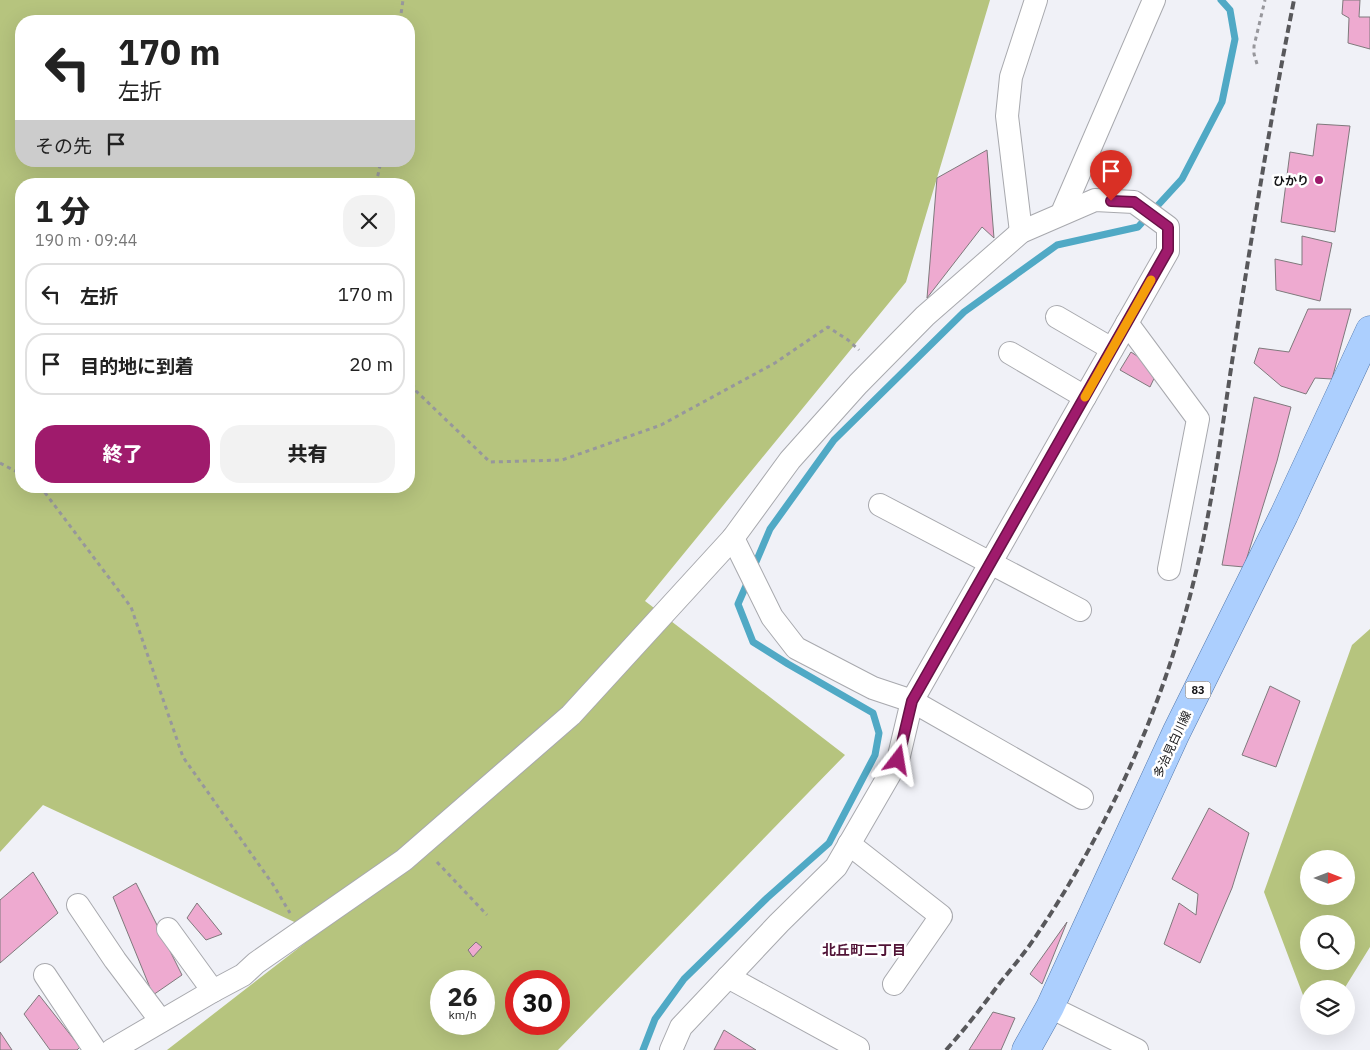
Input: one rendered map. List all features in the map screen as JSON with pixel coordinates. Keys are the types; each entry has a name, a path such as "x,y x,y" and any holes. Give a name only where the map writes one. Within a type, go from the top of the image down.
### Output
{"main road":[{"name":"多治見白川線","path":"1026,1050 1050,1007 1176,733 1284,515 1370,330"}],"street":[{"path":"1021,232 1007,116 1011,77 1036,0"},
{"path":"1062,213 1154,0"},
{"path":"112,1050 243,975 404,860 571,715 733,538 790,460 876,366 925,316 1021,232 1094,200 1134,202 1168,227 1168,250 912,701 898,760 836,867 779,923 681,1027 671,1050"},
{"path":"1057,317 1112,349"},
{"path":"1127,322 1198,419 1169,569"},
{"path":"1010,353 1085,398"},
{"path":"880,505 1080,610"},
{"path":"733,538 772,617 796,648 873,688 912,701 1082,798"},
{"path":"849,844 940,916 894,984"},
{"path":"78,905 161,1021"},
{"path":"168,929 213,991"},
{"path":"45,975 95,1050"},
{"path":"728,977 858,1048"},
{"path":"1050,1007 1137,1050"}],"path":[{"path":"401,15 403,0"},
{"path":"1258,64 1254,54 1254,46 1265,0"},
{"path":"415,389 490,462 562,460 661,425 775,363 828,327 848,340 876,366"},
{"path":"0,463 15,471"},
{"path":"45,493 131,606 183,757 274,886 302,932"},
{"path":"421,845 487,915"}],"green space":[{"path":"0,0 990,0 906,282 645,601 845,755 558,1050 167,1050 318,933 43,805 0,852"},
{"path":"1370,629 1370,947 1350,980 1300,980 1300,987 1264,892 1352,645"}],"building":[{"path":"1343,0 1360,0 1359,17 1370,17 1370,49 1348,43 1349,18 1342,14"},
{"path":"1317,124 1350,126 1335,232 1281,222 1290,152 1313,156"},
{"path":"987,150 994,238 982,227 927,298 937,178"},
{"path":"1302,236 1332,243 1320,301 1276,290 1275,259 1302,265"},
{"path":"1308,309 1351,309 1332,379 1315,378 1306,394 1281,386 1254,363 1259,348 1289,352"},
{"path":"1131,352 1158,370 1150,387 1120,370"},
{"path":"1254,397 1291,407 1277,461 1244,567 1222,565"},
{"path":"1270,686 1300,701 1276,767 1242,755"},
{"path":"1209,808 1249,833 1232,888 1200,963 1164,944 1179,903 1196,915 1198,894 1172,879"},
{"path":"33,872 58,913 0,963 0,900"},
{"path":"136,883 182,975 153,995 113,897"},
{"path":"197,903 222,934 206,940 187,918"},
{"path":"1067,922 1042,984 1030,974"},
{"path":"476,942 482,947 473,957 468,950"},
{"path":"39,995 80,1047 77,1050 50,1050 24,1014"},
{"path":"993,1012 1015,1018 1001,1050 969,1050"},
{"path":"724,1030 756,1050 714,1050"},
{"path":"0,1032 12,1050 0,1050"}],"waterway":[{"path":"753,569 770,529 834,440 964,312 1057,245 1138,227 1182,179 1222,102 1235,39 1230,10 1221,0"},
{"path":"643,1050 655,1019 684,979 767,898 829,843 875,755 879,733 873,713 753,642 738,604 749,579"}],"railway":[{"path":"946,1050 1026,951 1061,898 1086,855 1130,767 1166,675 1194,580 1206,526 1261,181 1294,0"}],"slow traffic":[{"path":"1085,397 1151,280"}],"place":[{"name":"ひかり","path":"1319,180"}],"district":[{"name":"北丘町二丁目","path":"864,950"}],"route":[{"path":"898,760 912,701 1168,250 1168,227 1134,202 1111,201"}]}
